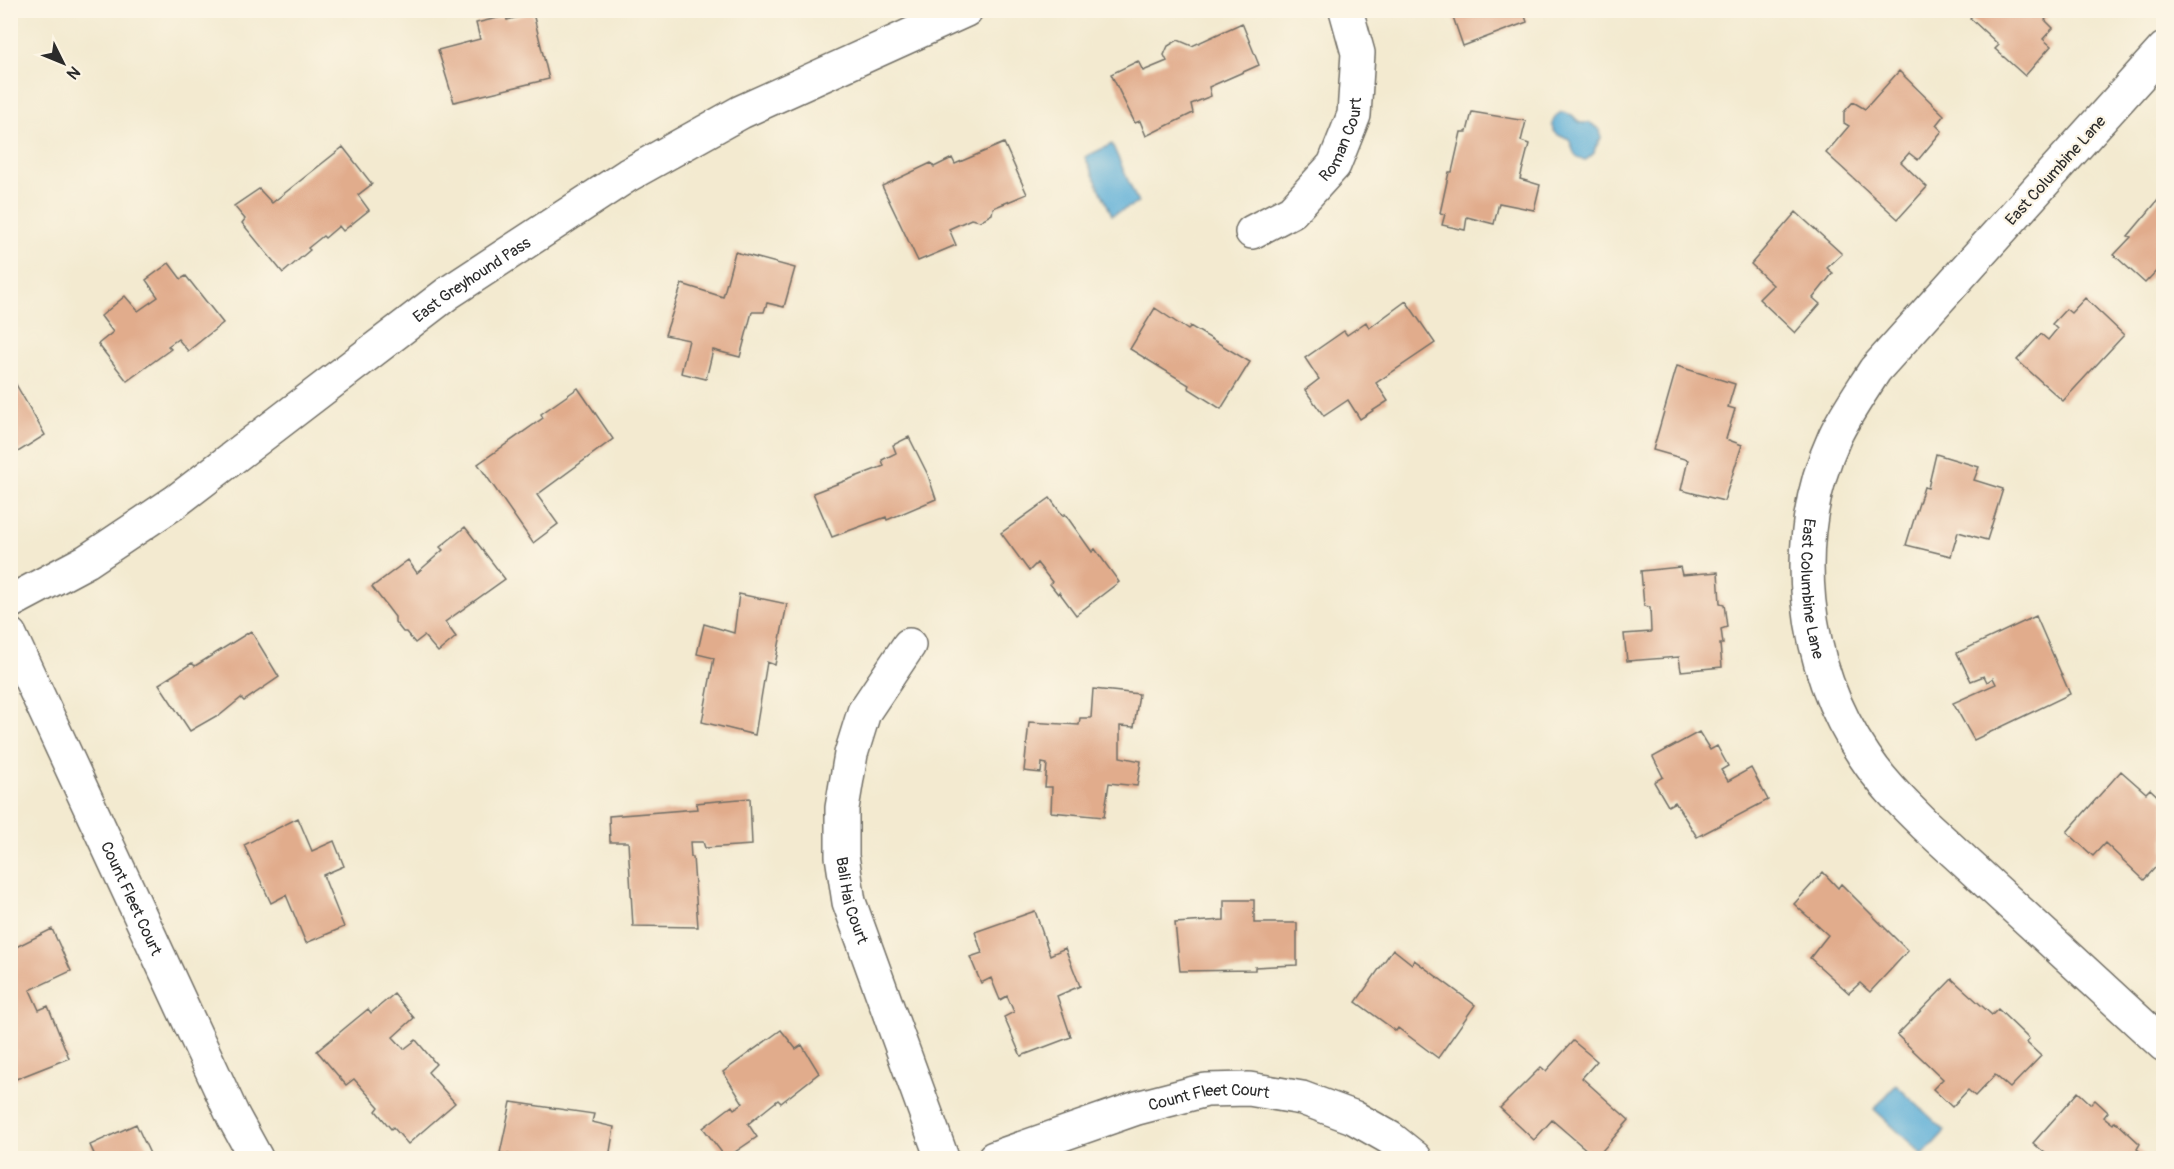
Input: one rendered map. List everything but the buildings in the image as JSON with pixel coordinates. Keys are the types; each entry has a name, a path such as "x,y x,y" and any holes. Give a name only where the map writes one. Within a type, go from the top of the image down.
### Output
{"street":[{"name":"East Greyhound Pass","path":"10,602 87,561 175,502 448,292 628,175 741,112 966,10"},
{"name":"Roman Court","path":"1252,232 1292,211 1334,165 1354,115 1358,53 1346,10"},
{"name":"East Columbine Lane","path":"2163,49 1875,370 1852,405 1835,437 1822,472 1811,513 1806,566 1811,620 1823,673 1842,719 1864,757 1888,788 1925,825 2163,1045"},
{"name":"Count Fleet Court","path":"10,635 233,1116 256,1158"},
{"name":"Bali Hai Court","path":"909,645 864,712 851,754 842,808 842,856 849,902 942,1158"},
{"name":"Count Fleet Court","path":"994,1158 1137,1108 1206,1090 1250,1089 1302,1098 1353,1117 1390,1138 1415,1158"}],"water":[{"path":"1561,112 1572,115 1580,123 1590,123 1600,129 1601,138 1594,153 1586,160 1575,155 1568,138 1555,132 1554,120"},
{"path":"1112,144 1138,203 1112,215 1085,157"},
{"path":"1896,1085 1945,1131 1923,1155 1874,1109"}]}
